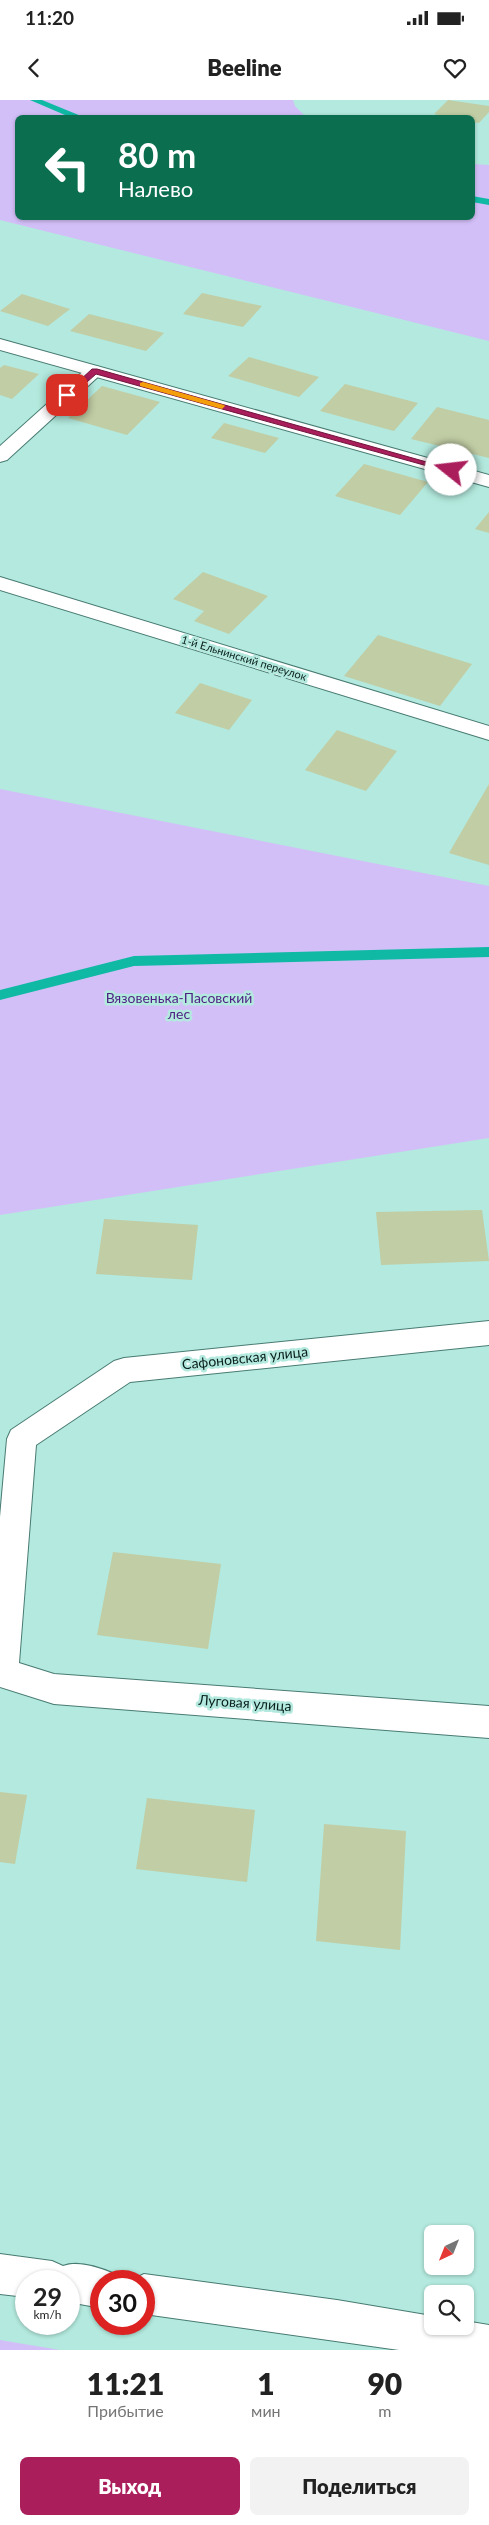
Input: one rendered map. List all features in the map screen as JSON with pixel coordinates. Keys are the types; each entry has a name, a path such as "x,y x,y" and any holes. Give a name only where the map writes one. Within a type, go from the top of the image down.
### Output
{"street":[{"path":"0,344 489,481"},
{"path":"0,456 94,371"},
{"name":"1-й Ельнинский переулок","path":"0,582 489,733"},
{"name":"Сафоновская улица","path":"2,1673 22,1439 124,1370 489,1333"},
{"name":"Луговая улица","path":"2,1673 54,1689 489,1722"},
{"path":"0,2274 15,2276"},
{"path":"155,2295 337,2320 489,2345"}],"green space":[{"path":"0,100 293,100 295,106 304,115 15,115 15,220 475,220 475,164 489,165 489,341 0,220"},
{"name":"Вязовенька-Пасовский лес","path":"0,789 489,886 489,1138 0,1215"},
{"path":"0,2340 60,2350 0,2350"}],"building":[{"path":"448,100 489,106 489,112 479,123 475,122 475,115 434,114"},
{"path":"202,293 262,306 243,327 183,314"},
{"path":"22,294 70,309 48,326 0,311"},
{"path":"89,314 164,333 146,351 70,331"},
{"path":"249,357 319,377 299,397 228,376"},
{"path":"4,365 39,374 12,399 0,395 0,368"},
{"path":"345,384 418,403 394,431 320,411"},
{"path":"102,386 160,402 127,435 68,418"},
{"path":"437,407 489,420 489,458 411,439"},
{"path":"224,423 279,438 265,453 211,438"},
{"path":"364,464 428,482 400,515 335,496"},
{"path":"489,512 489,533 475,529"},
{"path":"203,572 268,596 229,634 194,621 204,611 173,599"},
{"path":"378,635 472,664 440,706 344,676"},
{"path":"200,683 252,700 229,730 175,713"},
{"path":"337,730 397,751 366,791 305,770"},
{"path":"489,784 489,865 449,853"},
{"path":"482,1210 489,1261 381,1265 376,1212"},
{"path":"104,1219 198,1225 192,1280 96,1274"},
{"path":"113,1552 221,1564 208,1649 97,1635"},
{"path":"0,1792 27,1795 15,1864 0,1862"},
{"path":"147,1798 255,1810 247,1882 136,1869"},
{"path":"324,1824 406,1831 400,1950 316,1941"}],"waterway":[{"path":"34,100 74,115"},
{"path":"475,200 489,202"},
{"path":"0,995 134,961 489,952"}],"slow traffic":[{"path":"143,384 222,406"}],"route":[{"path":"67,395 94,371 451,470"}]}
